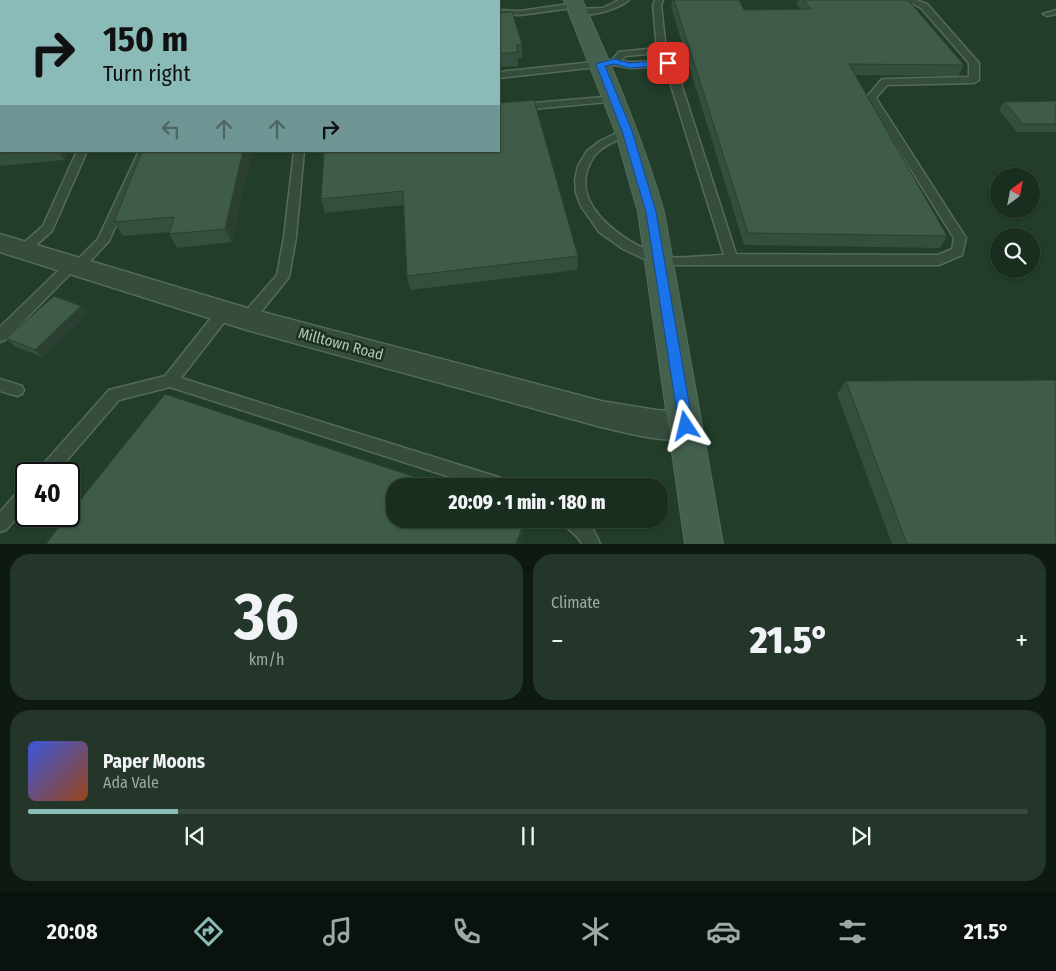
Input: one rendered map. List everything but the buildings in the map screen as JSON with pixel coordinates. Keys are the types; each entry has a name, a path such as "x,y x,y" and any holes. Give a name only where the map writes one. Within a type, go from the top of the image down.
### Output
{"street":[{"path":"576,6 607,63 615,99 647,195 704,544"},
{"name":"Milltown Road","path":"12,247 235,316 601,414 656,424 686,426"}],"lane":[{"path":"500,12 545,0"},
{"path":"500,12 520,13 576,6 604,10 625,0"},
{"path":"659,0 657,6 662,50 668,63 731,259"},
{"path":"627,131 592,152 582,170 580,190 590,213 603,229 626,246 659,261 731,259 939,260 958,252 960,238 871,98 884,82 974,80 974,63 924,6 910,0"},
{"path":"1047,14 1056,12"},
{"path":"607,63 622,54 662,50"},
{"path":"500,75 607,63 630,66 668,63"},
{"path":"500,109 615,99"},
{"path":"12,247 48,228 82,152"},
{"path":"0,336 103,241 144,152"},
{"path":"55,462 114,395 170,381 235,316 282,276 290,237 299,152"},
{"path":"170,381 476,478"},
{"path":"0,385 17,390"},
{"path":"0,524 15,507"},
{"path":"581,528 592,544"}],"route":[{"path":"668,63 630,66 614,62 600,64 627,131 643,179 651,212 686,426"}]}
